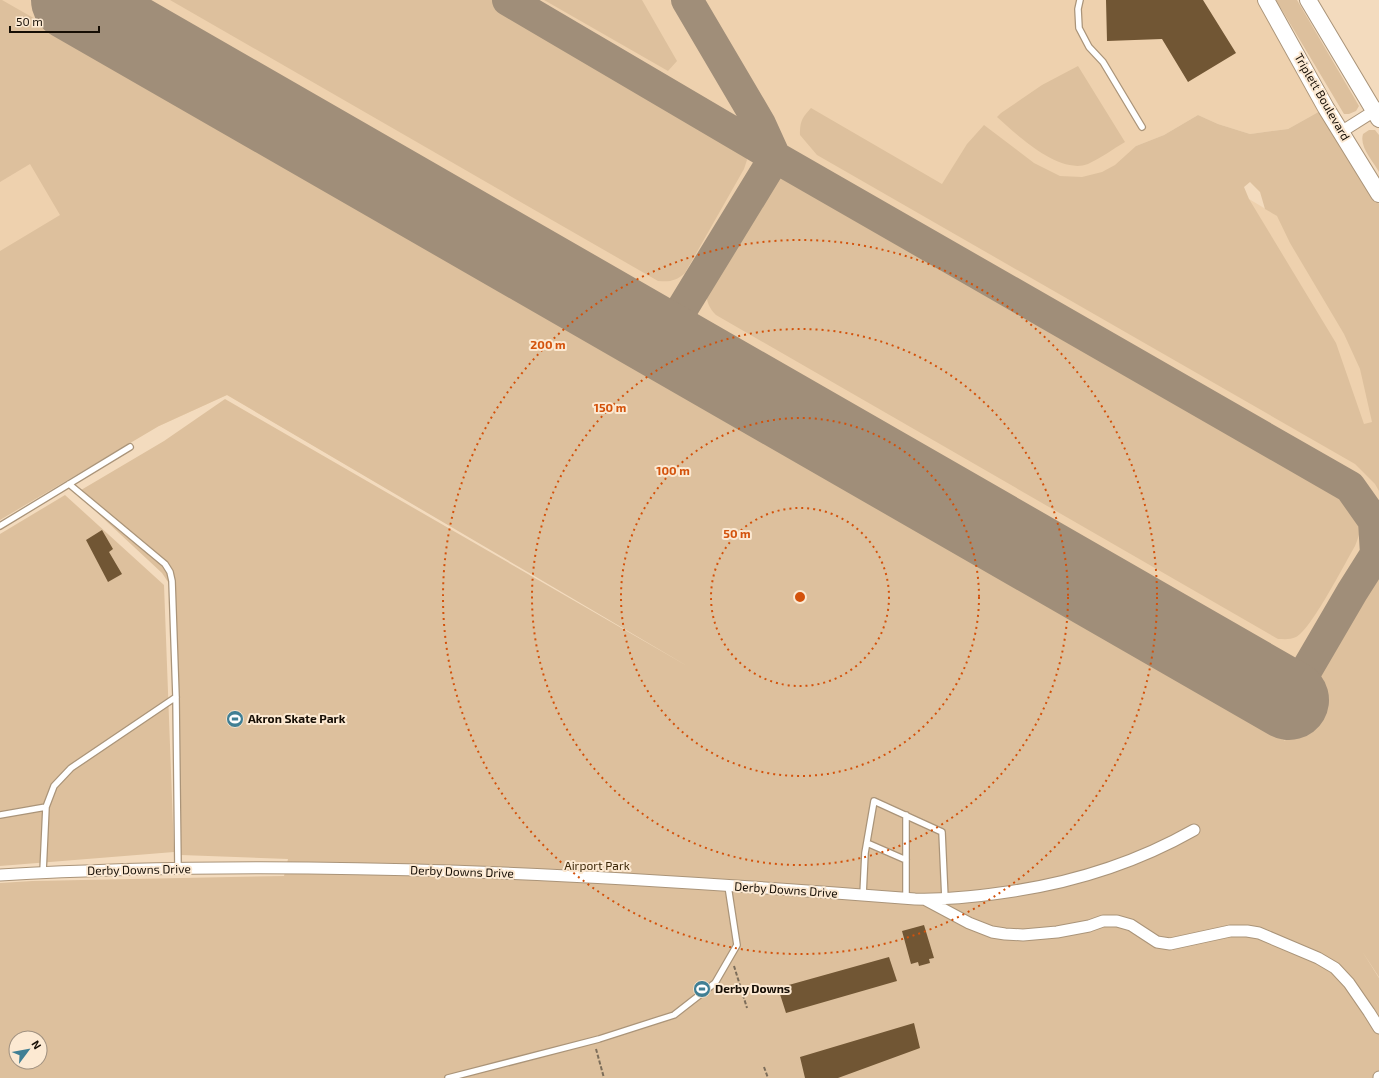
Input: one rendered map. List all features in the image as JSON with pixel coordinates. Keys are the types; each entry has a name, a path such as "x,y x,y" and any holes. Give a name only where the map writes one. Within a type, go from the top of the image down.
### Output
{"main road":[{"name":"Triplett Boulevard","path":"1266,0 1341,132 1379,194"},
{"path":"1308,0 1377,113"}],"street":[{"path":"1341,132 1377,113"},
{"name":"Derby Downs Drive","path":"0,874 178,868 423,871 597,878 906,898 958,899 1026,890 1092,874 1143,856 1194,830"},
{"name":"Derby Downs Drive","path":"924,899 969,923 992,932 1005,934 1023,935 1057,932 1089,926 1103,921 1116,921 1131,926 1157,942 1170,944 1230,931 1247,930 1259,933 1318,958 1335,968 1348,983 1379,1028"}],"lane":[{"path":"1080,0 1078,8 1079,28 1089,47 1103,62 1142,127"},
{"path":"0,526 130,447"},
{"path":"69,484 164,564 170,572 172,581 176,697 178,868"},
{"path":"44,872 46,807 54,786 71,768 176,697"},
{"path":"863,895 867,843 874,802 942,832 946,899"},
{"path":"0,816 46,807"},
{"path":"906,816 906,898"},
{"path":"867,843 906,860"},
{"path":"448,1078 594,1040 674,1015 715,983 737,945 728,886"}],"path":[{"path":"594,1040 604,1078"},
{"path":"764,1067 768,1078"}],"shaded area":[{"path":"0,0 1260,0 1322,110 1288,129 1250,134 1218,124 1198,115 1164,135 1136,146 1249,199 1379,277 1379,977 1334,907 859,765 227,395 159,426 0,422"}],"green space":[{"name":"Airport Park","path":"0,0 156,88 1285,741 1379,568 1379,977 1362,951 1379,978 1379,1078 0,1078 0,883 32,881 284,876 288,859 181,855 170,585 162,573 76,493 164,441 225,399 689,667 227,395 159,426 0,520 0,251 60,215 30,164 0,182"},
{"path":"170,0 497,0 740,143 747,160 744,169 685,273 679,278 673,280 658,281"},
{"path":"544,0 642,0 677,61 668,71"},
{"path":"1276,0 1297,0 1359,106 1356,111 1349,114 1344,114"},
{"path":"1078,66 1125,142 1093,162 1077,166 1064,164 1052,159 1027,143 997,117 1042,85"},
{"path":"811,108 942,184 967,144 984,125 1034,163 1060,176 1082,177 1102,172 1115,165 1136,146 1164,135 1198,115 1218,124 1250,134 1288,129 1322,110 1379,204 1379,491 1375,484 1355,464 817,155 800,135 801,123","holes":["1250,182 1260,192 1265,209 1277,216 1290,243 1344,334 1360,369 1372,422 1364,424 1336,343 1249,199 1244,187"]},
{"path":"1369,130 1375,130 1379,135 1379,172 1367,154 1363,144 1363,134"},
{"path":"790,175 1335,486 1343,492 1355,505 1358,512 1360,520 1359,536 1355,546 1319,610 1302,632 1294,638 1278,639 716,315 708,304 707,300 708,282 766,188 775,177"},
{"path":"65,495 164,585 174,852 0,866 0,534"}],"building":[{"path":"1106,0 1203,0 1236,53 1188,82 1162,39 1107,41"},
{"path":"102,530 113,549 109,552 122,574 108,582 86,540"},
{"path":"924,925 934,958 929,959 930,963 919,966 918,962 911,964 902,931"},
{"path":"889,957 897,981 786,1013 778,988"},
{"path":"914,1023 920,1048 838,1078 805,1078 800,1057"}],"taxiway":[{"path":"508,0 775,157 1350,487 1374,521 1376,554 1289,700"},
{"path":"663,340 775,157 760,124 687,0"}],"runway":[{"path":"71,0 1289,700"}],"place":[{"name":"Akron Skate Park","path":"235,719"},
{"name":"Derby Downs","path":"702,989"}]}
